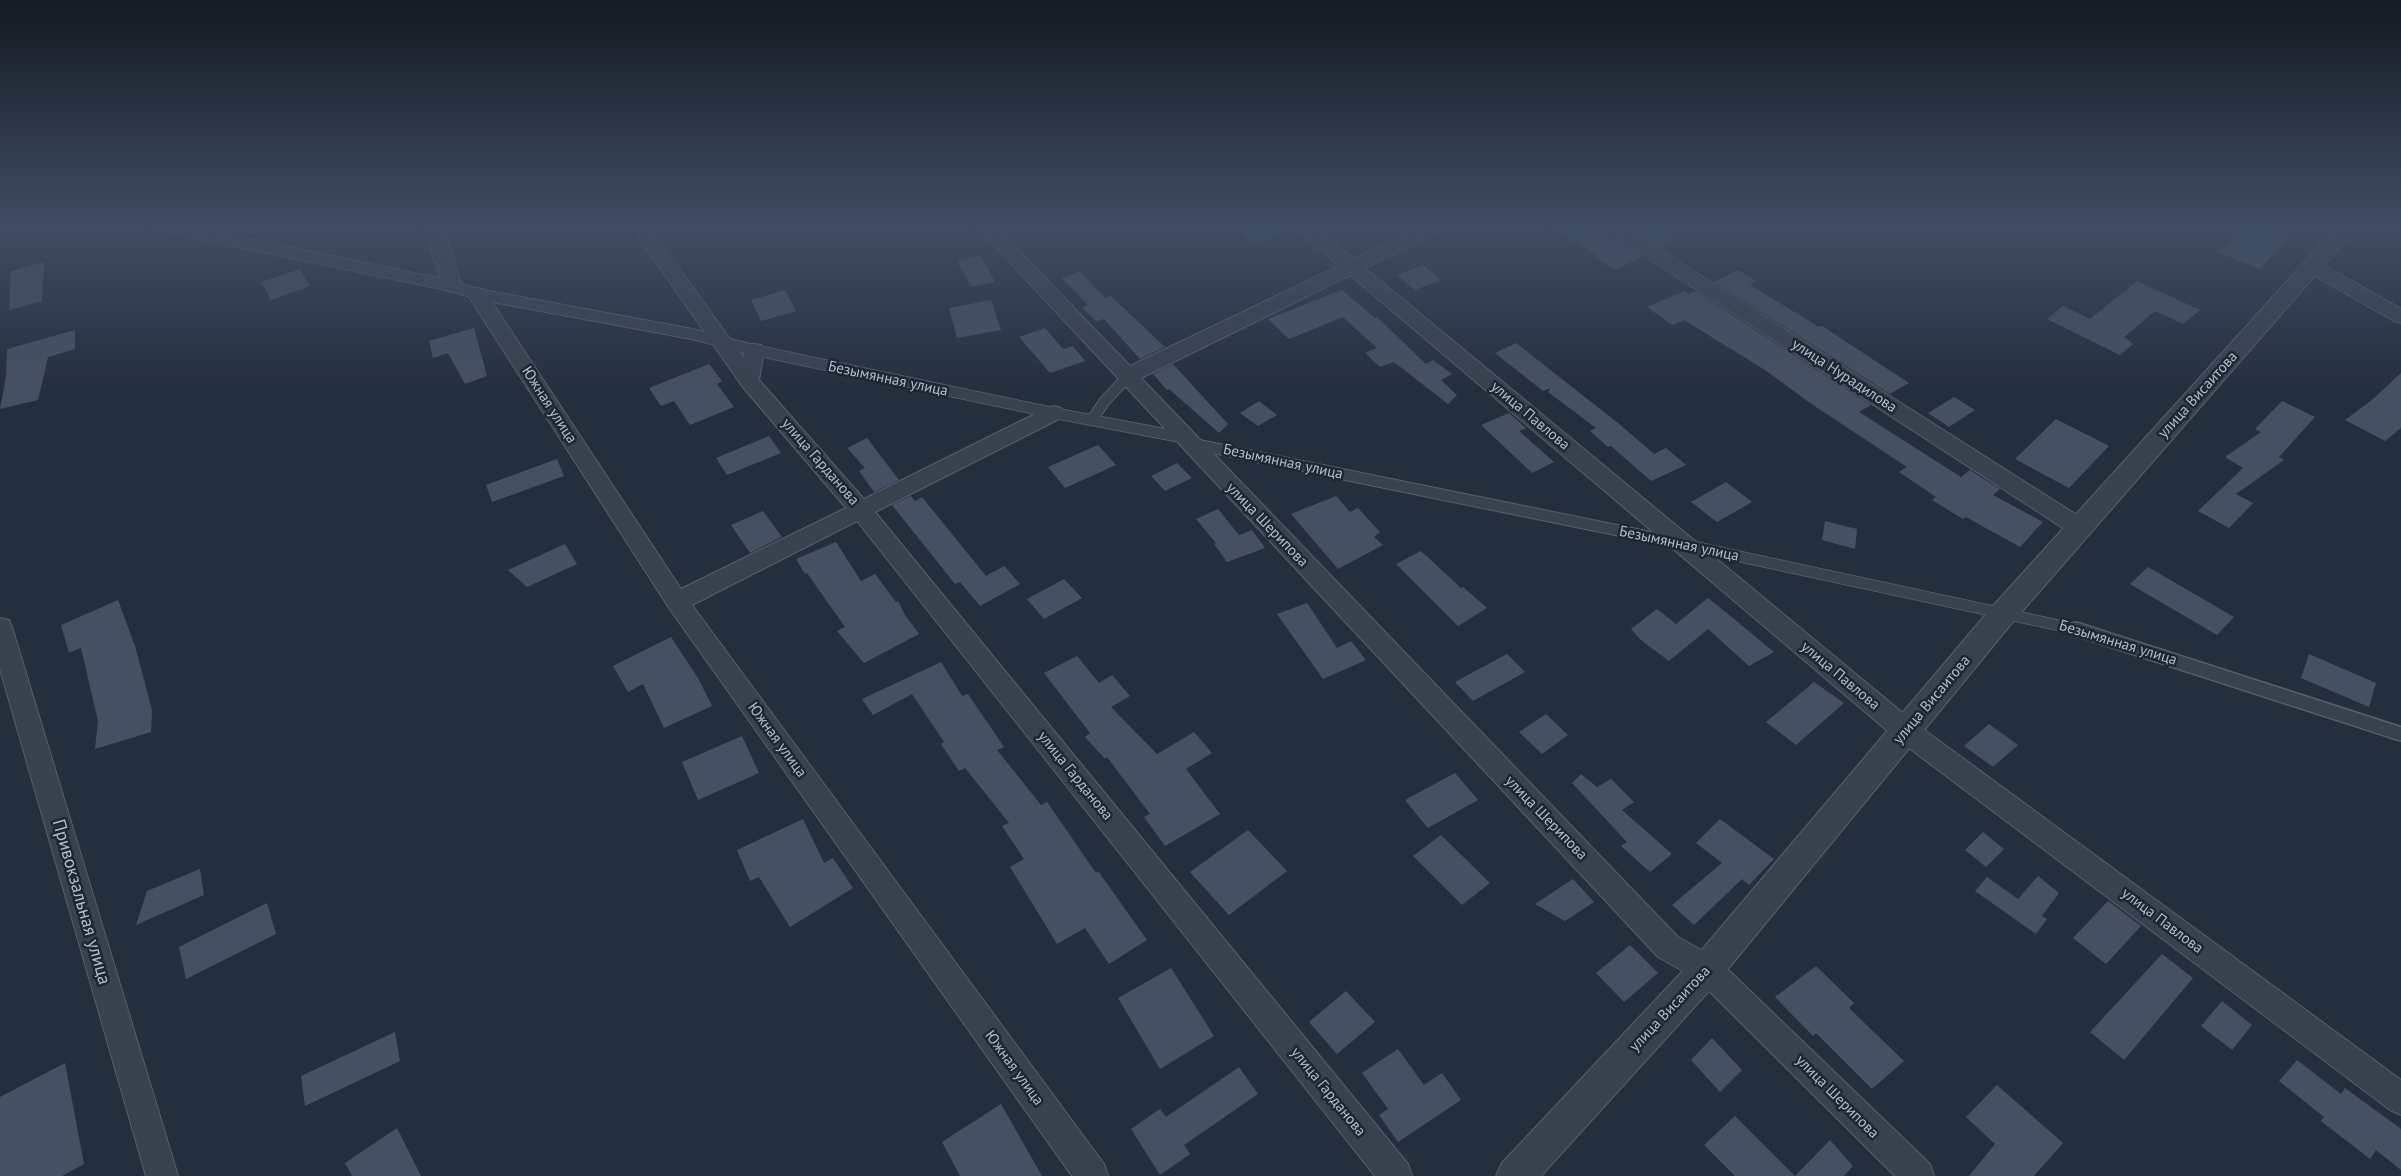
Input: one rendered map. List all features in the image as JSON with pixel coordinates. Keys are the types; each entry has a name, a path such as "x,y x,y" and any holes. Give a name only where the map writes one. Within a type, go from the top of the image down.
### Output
{"street":[{"path":"450,280 452,286"},
{"name":"улица Гарданова","path":"677,280 749,381 861,510 1396,1176"},
{"name":"улица Шерипова","path":"1037,280 1668,947 1708,969 1918,1176"},
{"path":"1129,375 1324,280"},
{"name":"улица Павлова","path":"1369,280 1906,731 2401,1099"},
{"name":"улица Нурадилова","path":"1694,280 2080,528"},
{"name":"улица Висаитова","path":"1515,1176 1708,969 2002,615 2302,280"},
{"path":"2336,280 2401,317"},
{"name":"Южная улица","path":"477,294 677,602 1092,1176"},
{"path":"749,381 754,350"},
{"path":"677,602 1054,413"},
{"name":"Привокзальная улица","path":"0,627 162,1176"}],"lane":[{"name":"Безымянная улица","path":"422,280 477,294 692,334 754,350 1683,544 2002,615 2067,626 2401,734"},
{"path":"1092,420 1104,402 1129,375"}],"building":[{"path":"11,280 43,280 42,301 9,310"},
{"path":"267,280 306,280 310,286 271,300 261,282"},
{"path":"968,280 994,280 995,282 972,287"},
{"path":"1064,280 1088,280 1105,298 1111,296 1165,347 1140,359 1104,319 1096,321 1082,308 1088,305"},
{"path":"1403,280 1441,280 1415,290"},
{"path":"1718,280 1754,280 1756,281 1750,285 1819,327 1822,326 1909,383 1890,394 1714,282"},
{"path":"2137,281 2200,310 2183,324 2155,311 2124,337 2133,344 2120,355 2047,319 2063,306 2090,319"},
{"path":"785,290 796,311 761,321 751,300"},
{"path":"1342,290 1375,318 1377,317 1426,364 1433,360 1452,374 1441,380 1457,395 1448,404 1394,362 1380,367 1365,353 1377,348 1343,317 1289,339 1268,319"},
{"path":"1684,291 1689,294 1695,291 1871,405 1859,412 1961,477 1970,470 2000,489 1993,495 2043,522 2020,547 1966,517 1963,519 1932,500 1936,497 1899,472 1907,467 1810,403 1765,370 1684,320 1672,325 1647,307"},
{"path":"991,300 1001,330 957,338 949,308"},
{"path":"474,328 487,376 465,384 448,353 433,358 429,341"},
{"path":"1045,328 1063,349 1073,346 1085,361 1050,373 1019,337"},
{"path":"75,330 75,349 48,357 38,400 0,409 6,377 7,349"},
{"path":"1516,343 1618,423 1654,454 1666,448 1686,465 1651,481 1611,446 1608,447 1590,431 1596,428 1548,392 1551,388 1543,391 1495,353"},
{"path":"709,364 722,381 717,384 734,407 690,425 674,401 661,406 649,388"},
{"path":"1173,364 1228,424 1219,433 1169,389 1167,390 1153,374"},
{"path":"2401,373 2401,428 2385,441 2345,420 2373,399"},
{"path":"1954,397 1975,410 1949,427 1928,413"},
{"path":"1259,401 1277,415 1258,426 1240,413"},
{"path":"2282,401 2315,417 2279,457 2284,460 2236,494 2253,503 2229,528 2198,511 2243,468 2225,457 2261,432 2255,429"},
{"path":"1509,413 1526,428 1519,431 1554,462 1532,473 1481,425"},
{"path":"2056,419 2109,446 2069,488 2015,459"},
{"path":"769,436 781,453 727,475 716,458"},
{"path":"867,438 899,480 874,492 859,471 865,468 847,448"},
{"path":"1098,445 1116,465 1065,488 1048,467"},
{"path":"557,459 564,476 492,502 486,485"},
{"path":"1177,463 1192,478 1165,491 1151,476"},
{"path":"1726,482 1752,502 1717,522 1691,502"},
{"path":"911,496 915,501 922,497 986,576 1004,566 1020,584 980,606 960,582 955,584 892,505"},
{"path":"1336,496 1350,512 1358,508 1380,532 1374,537 1383,545 1338,569 1291,514"},
{"path":"1218,509 1239,535 1252,530 1265,548 1227,562 1214,544 1216,543 1196,519"},
{"path":"763,511 782,537 750,553 731,525"},
{"path":"1825,521 1857,529 1855,549 1822,540"},
{"path":"836,542 861,581 875,574 896,602 898,601 905,615 919,634 864,663 837,631 845,627 796,559"},
{"path":"565,544 577,564 527,587 508,570"},
{"path":"1421,551 1461,588 1463,587 1487,608 1458,626 1396,564"},
{"path":"2148,567 2234,617 2217,635 2130,584"},
{"path":"1064,579 1082,598 1044,619 1027,599"},
{"path":"1708,598 1774,652 1749,666 1708,629 1669,661 1642,641 1631,629 1657,609 1676,624"},
{"path":"118,600 135,646 152,710 151,732 95,749 98,721 81,648 69,653 61,625"},
{"path":"1307,603 1337,648 1351,641 1366,660 1323,679 1277,614"},
{"path":"671,637 698,678 712,706 664,728 643,684 628,692 613,666"},
{"path":"1507,654 1525,672 1473,701 1455,682"},
{"path":"2309,654 2376,683 2369,707 2301,678"},
{"path":"1077,656 1099,683 1112,675 1130,696 1111,707 1157,754 1194,732 1212,753 1186,769 1220,814 1165,846 1144,817 1150,814 1107,757 1105,759 1085,737 1090,733 1044,673"},
{"path":"941,662 962,696 968,694 1004,747 997,750 1041,805 1047,802 1096,873 1098,871 1147,940 1109,964 1085,928 1057,944 1010,867 1024,859 1002,826 1009,823 965,768 959,771 941,744 944,742 912,694 873,715 862,699"},
{"path":"1814,682 1844,703 1796,745 1766,722"},
{"path":"1546,714 1568,735 1542,754 1519,732"},
{"path":"1989,724 2018,745 1993,767 1964,746"},
{"path":"742,736 759,773 698,800 682,762"},
{"path":"1455,773 1478,800 1428,828 1405,800"},
{"path":"1581,774 1597,787 1611,779 1634,802 1622,810 1672,854 1650,872 1621,846 1627,842 1572,783"},
{"path":"803,819 824,863 833,858 853,888 790,927 759,877 750,881 737,850"},
{"path":"1720,819 1774,859 1749,885 1742,879 1694,925 1672,905 1722,863 1696,843"},
{"path":"1248,830 1287,871 1229,915 1190,872"},
{"path":"1983,832 2004,849 1986,867 1965,850"},
{"path":"1441,835 1490,883 1462,905 1413,856"},
{"path":"200,869 204,895 136,925 147,891"},
{"path":"2038,876 2059,893 2042,916 2047,919 2036,934 1975,891 1987,877 2018,899"},
{"path":"1573,879 1594,902 1565,921 1535,904"},
{"path":"2108,901 2141,926 2106,964 2073,938"},
{"path":"267,903 276,934 186,979 179,947"},
{"path":"1630,945 1658,973 1624,1002 1596,973"},
{"path":"2162,954 2193,978 2124,1060 2090,1032"},
{"path":"1816,966 1854,1003 1849,1008 1904,1061 1872,1089 1816,1033 1813,1036 1775,997"},
{"path":"1171,968 1214,1036 1160,1069 1118,998"},
{"path":"1346,991 1375,1022 1337,1054 1309,1022"},
{"path":"2222,1001 2252,1025 2232,1050 2201,1026"},
{"path":"395,1032 400,1061 305,1106 301,1076"},
{"path":"1712,1038 1742,1070 1720,1092 1691,1060"},
{"path":"1398,1049 1424,1085 1442,1073 1461,1100 1398,1142 1379,1115 1388,1109 1362,1073"},
{"path":"2297,1060 2341,1094 2345,1088 2401,1129 2401,1170 2376,1150 2370,1159 2321,1121 2324,1117 2279,1081"},
{"path":"65,1063 84,1164 62,1176 0,1176 0,1097"},
{"path":"1239,1067 1258,1094 1184,1145 1190,1154 1160,1175 1131,1129 1160,1109 1166,1117"},
{"path":"1997,1085 2063,1143 2034,1176 1969,1176 1995,1144 1966,1117"},
{"path":"1001,1104 1042,1176 960,1176 942,1142"},
{"path":"1735,1116 1795,1176 1735,1176 1704,1145"},
{"path":"397,1128 421,1176 352,1176 345,1163"},
{"path":"1830,1140 1853,1166 1844,1176 1795,1176"}]}
